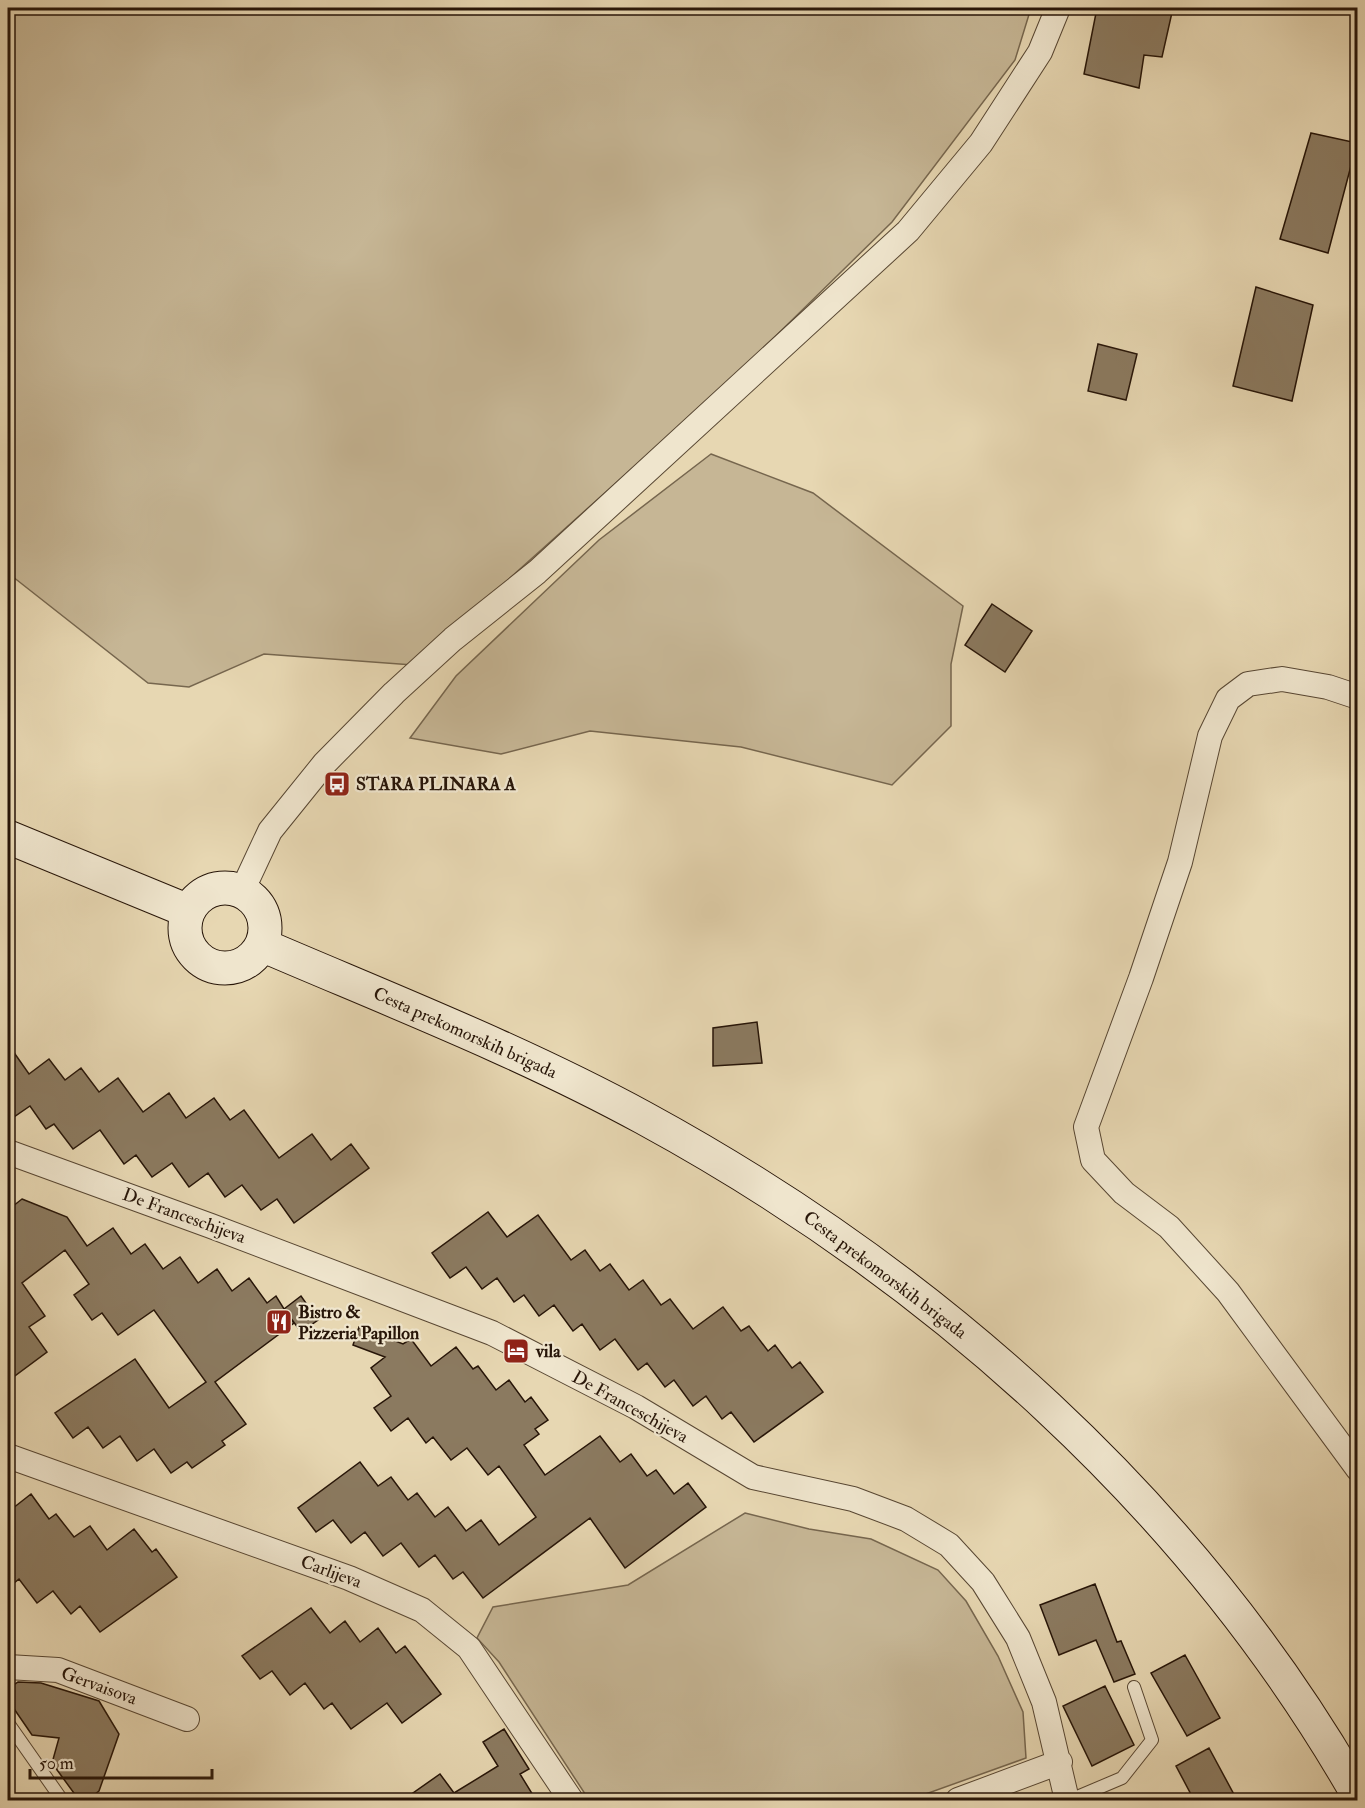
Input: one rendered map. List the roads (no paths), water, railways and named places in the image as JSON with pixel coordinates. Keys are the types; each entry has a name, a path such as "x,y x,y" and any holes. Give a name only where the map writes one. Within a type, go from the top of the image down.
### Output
{"main road":[{"path":"8,837 188,910"},
{"path":"226,887 242,891 255,900 263,914 265,929 262,945 253,957 239,966 224,968 208,964 195,955 187,942 184,926 188,910 197,898 211,889 226,887"},
{"name":"Cesta prekomorskih brigada","path":"262,945 545,1067 642,1116 770,1192 848,1244 929,1304 1003,1366 1062,1420 1165,1529 1235,1611 1298,1697 1358,1795"}],"street":[{"path":"242,891 270,831 324,764 394,693 453,639 537,572 908,231 981,143 1040,52 1058,8"},
{"path":"1358,698 1328,687 1282,679 1248,684 1228,699 1210,736 1180,862 1141,978 1086,1127 1093,1160 1124,1193 1169,1227 1228,1292 1358,1468"},
{"name":"De Franceschijeva","path":"8,1152 492,1333 636,1407 753,1477 853,1499 906,1519 950,1545 983,1582 1018,1638 1044,1702 1068,1800"},
{"name":"Carlijeva","path":"8,1456 349,1578 422,1610 469,1648 571,1800"},
{"name":"Gervaisova","path":"8,1668 58,1670 187,1719"},
{"path":"958,1800 1060,1762"}],"lane":[{"path":"1068,1800 1122,1778 1152,1740 1134,1687"},
{"path":"8,1723 62,1800"}],"place":[{"name":"STARA PLINARA A","path":"337,784"},
{"name":"Bistro & Pizzeria Papillon","path":"279,1322"},
{"name":"vila","path":"516,1351"}]}
